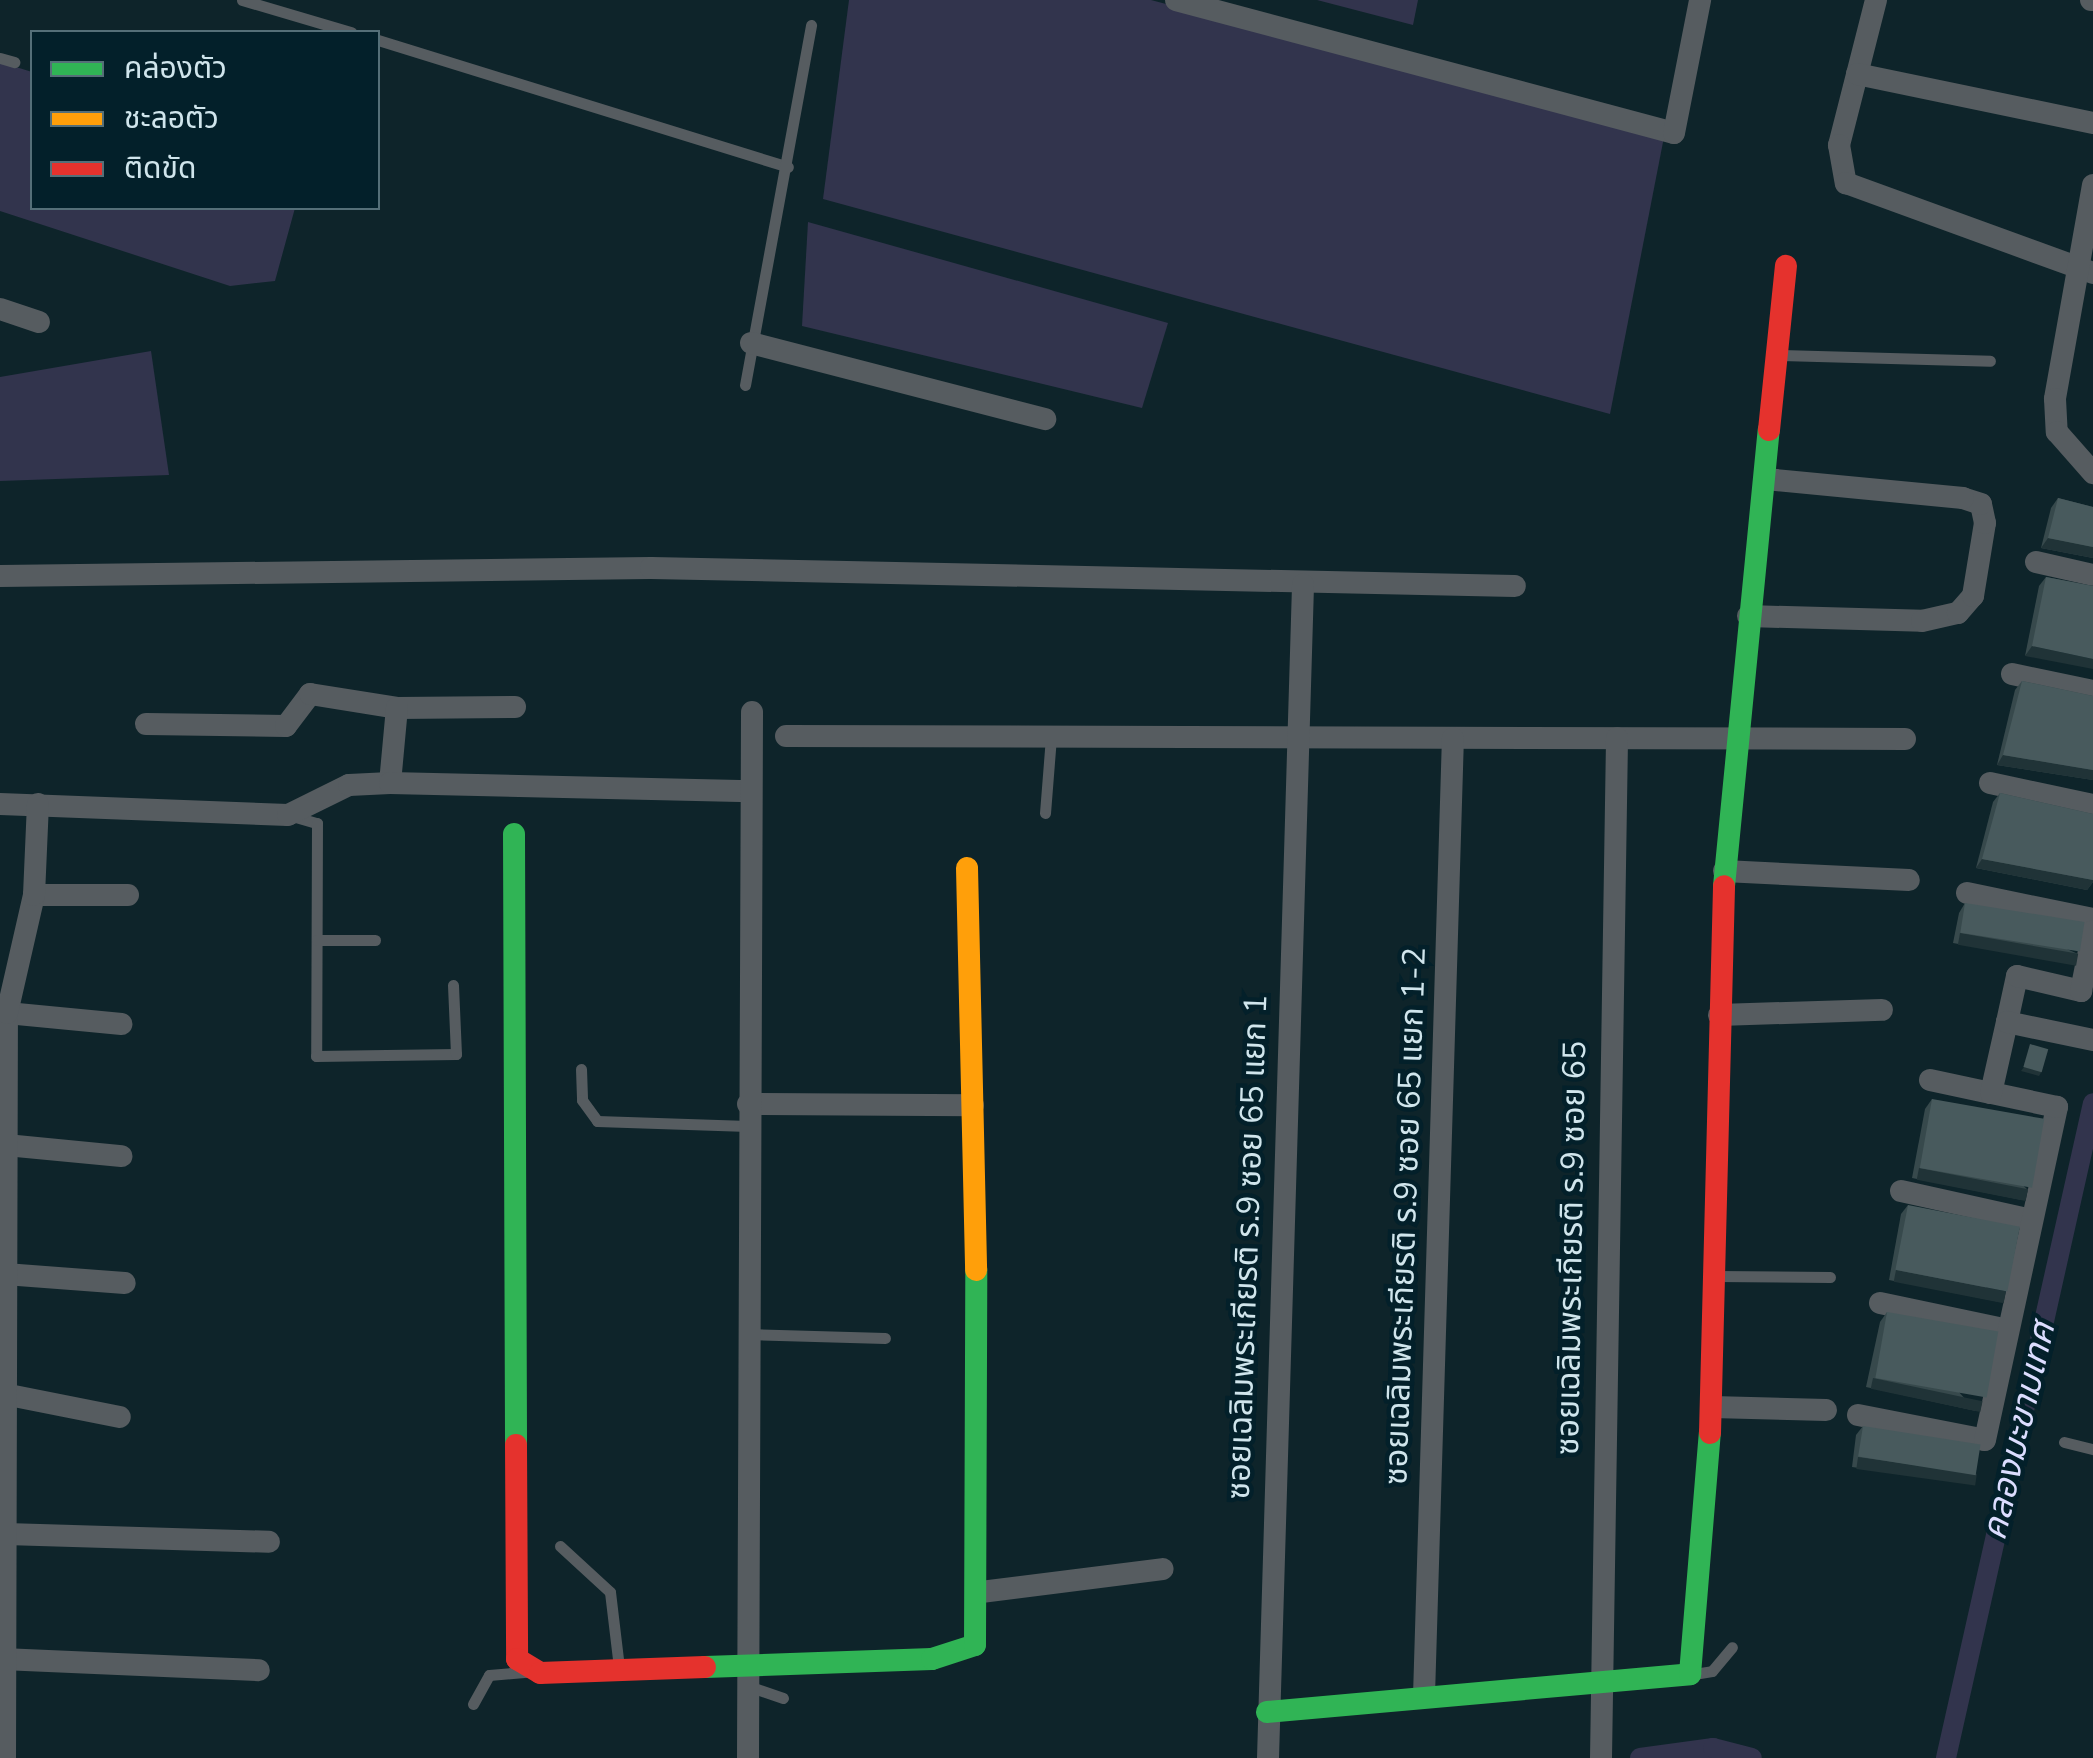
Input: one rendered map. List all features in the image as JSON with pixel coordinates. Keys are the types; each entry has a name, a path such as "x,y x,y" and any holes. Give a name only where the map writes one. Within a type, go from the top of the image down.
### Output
{"street":[{"path":"1176,0 1674,133 1700,0"},
{"path":"1876,0 1839,145 1846,183 2083,269"},
{"path":"1857,74 2093,124"},
{"path":"2093,185 2083,269 2056,399 2067,448 2093,474"},
{"path":"1268,1712 1690,1674 1712,1407 1724,871 1786,266"},
{"path":"0,308 39,322"},
{"path":"751,343 1045,420"},
{"path":"2067,448 2093,452"},
{"path":"1748,616 1922,621 1958,613 1973,596 1985,522 1980,504 1963,498 1766,478"},
{"path":"2036,562 2093,575"},
{"path":"0,576 651,568 1303,585 1515,586"},
{"name":"ซอยเฉลิมพระเกียรติ ร.9 ซอย 65 แยก 1","path":"1268,1758 1294,738 1303,585"},
{"path":"2012,674 2093,691"},
{"path":"146,724 278,728 310,694 397,708 516,707"},
{"path":"390,783 397,708"},
{"path":"748,1758 752,712"},
{"path":"786,736 1905,739"},
{"name":"ซอยเฉลิมพระเกียรติ ร.9 ซอย 65 แยก 1-2","path":"1424,1696 1453,738"},
{"name":"ซอยเฉลิมพระเกียรติ ร.9 ซอย 65","path":"1601,1753 1598,1684 1617,738"},
{"path":"1990,783 2093,805"},
{"path":"0,804 288,815 349,785 750,791"},
{"path":"5,1758 2,1659 6,1534 7,1013 34,894 38,804"},
{"path":"514,834 518,1660 528,1672 619,1670 748,1675 962,1654 981,1630 968,868"},
{"path":"1724,871 1909,880"},
{"path":"1966,893 2093,918"},
{"path":"34,894 128,895"},
{"path":"1991,1093 2017,976 2081,991 2093,931"},
{"path":"1720,1015 1882,1010"},
{"path":"7,1013 121,1024"},
{"path":"2007,1022 2082,1038"},
{"path":"1858,1415 1985,1440 2057,1107 1930,1080"},
{"path":"748,1115 973,1105"},
{"path":"6,1145 121,1156"},
{"path":"1901,1191 2032,1220"},
{"path":"5,1274 126,1283"},
{"path":"1880,1303 2008,1330"},
{"path":"4,1394 120,1417"},
{"path":"1712,1407 1826,1410"},
{"path":"6,1534 269,1542"},
{"path":"981,1592 1163,1569"},
{"path":"2,1659 260,1670"}],"lane":[{"path":"242,0 344,30"},
{"path":"745,385 788,167 811,24"},
{"path":"380,41 788,167"},
{"path":"0,58 14,62"},
{"path":"1777,355 1990,361"},
{"path":"1045,812 1051,737"},
{"path":"288,815 317,824 316,1056 456,1054 454,985"},
{"path":"317,940 374,940"},
{"path":"581,1068 582,1100 597,1121 748,1115"},
{"path":"1712,1276 1830,1277"},
{"path":"748,1334 885,1338"},
{"path":"2064,1442 2093,1450"},
{"path":"560,1546 610,1592 619,1670"},
{"path":"1690,1674 1712,1671 1732,1647"},
{"path":"474,1704 489,1675 528,1672"},
{"path":"748,1675 783,1698"}],"water":[{"path":"849,0 1151,0 1664,137 1610,414 823,199"},
{"path":"1317,0 1418,0 1413,25"},
{"path":"0,62 30,71 30,210 294,210 275,281 230,286 0,211"},
{"path":"808,222 1168,323 1142,408 802,326"},
{"path":"151,351 169,475 0,481 0,377"}],"building":[{"path":"2058,498 2093,507 2093,547 2048,538"},
{"path":"2046,577 2093,586 2093,659 2032,646"},
{"path":"2022,681 2093,696 2093,770 2003,755"},
{"path":"2000,793 2093,814 2093,880 1982,859"},
{"path":"1965,903 2085,922 2080,952 1960,933"},
{"path":"2030,1044 2048,1049 2042,1072 2023,1067"},
{"path":"1932,1099 2044,1119 2032,1188 1920,1168"},
{"path":"1908,1205 2020,1227 2007,1292 1895,1270"},
{"path":"1887,1312 1998,1332 1987,1398 1875,1378"},
{"path":"1863,1426 1981,1445 1976,1475 1858,1457"}],"waterway":[{"name":"คลองมะขามเทศ","path":"1946,1758 2093,1103"},
{"name":"คลองมะขามเทศ","path":"1640,1758 1713,1748 1752,1758"}],"traffic: fast":[{"path":"1724,886 1769,430"},
{"path":"514,834 516,1445"},
{"path":"705,1667 932,1659 975,1645 976,1270"},
{"path":"1267,1712 1690,1674 1710,1433"}],"traffic: slow":[{"path":"967,868 976,1270"}],"traffic: jam":[{"path":"1769,430 1786,266"},
{"path":"1710,1433 1724,886"},
{"path":"516,1445 517,1659 540,1673 705,1667"}]}
